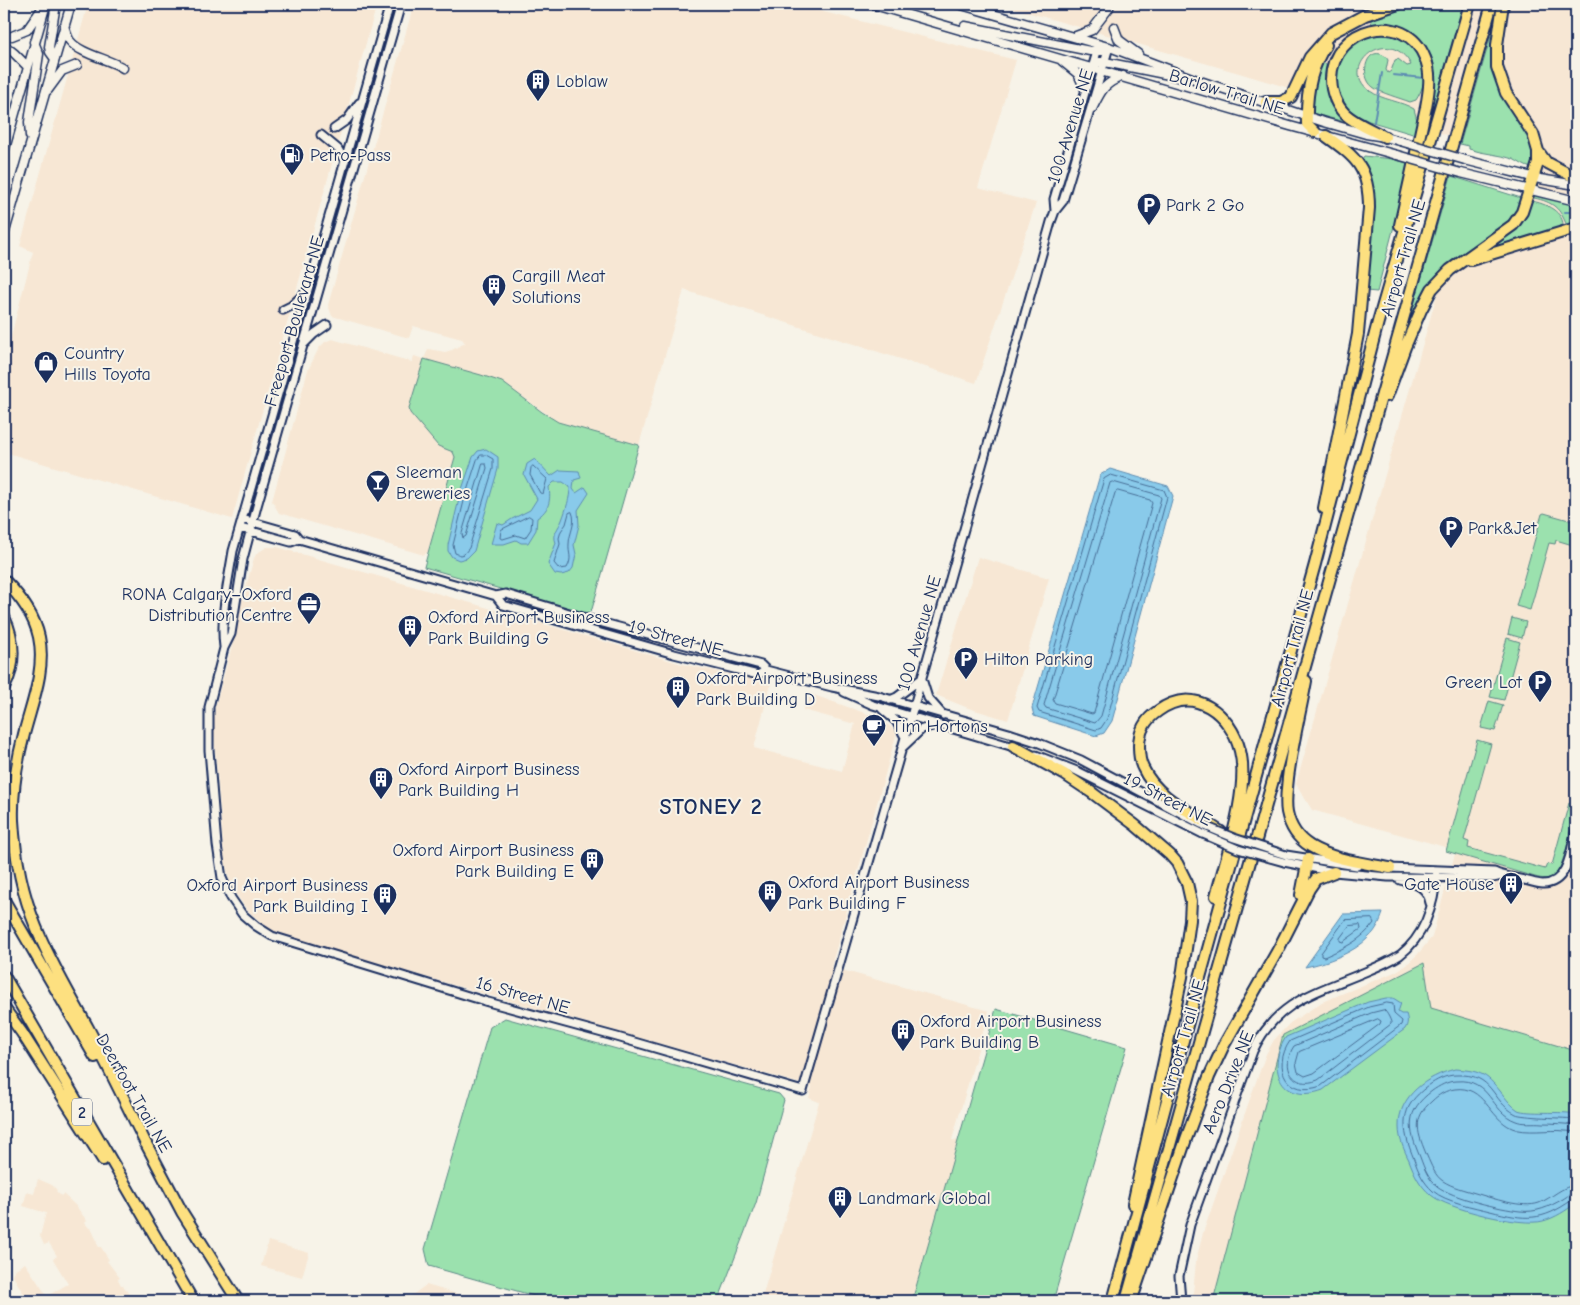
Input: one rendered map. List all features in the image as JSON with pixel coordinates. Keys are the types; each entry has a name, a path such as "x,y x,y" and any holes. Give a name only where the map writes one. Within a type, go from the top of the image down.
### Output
{"highway":[{"path":"1266,102 1282,102 1291,97 1305,67 1316,50 1331,33 1365,15 1398,4"},
{"name":"Airport Trail NE","path":"1112,1301 1315,564 1378,322 1470,4"},
{"name":"Airport Trail NE","path":"1126,1301 1316,621 1428,234 1492,4"},
{"path":"1503,4 1497,45 1497,67 1506,93 1532,134 1538,151 1546,162 1576,178"},
{"path":"1315,132 1307,124 1314,69 1324,49 1342,28"},
{"path":"1378,322 1430,84 1425,57 1413,41 1392,30 1372,29 1354,37 1340,50 1332,71 1331,84 1335,97 1346,114 1385,137"},
{"path":"1315,564 1327,489 1358,334 1368,208 1366,178 1357,162 1350,154 1326,136"},
{"path":"1357,480 1405,347 1421,310 1438,281 1450,270 1513,225 1522,212 1538,163 1538,151"},
{"path":"1460,263 1576,228"},
{"path":"4,580 17,594 33,619 41,648 40,668 15,781 13,817 19,871 39,935 146,1144"},
{"path":"4,587 23,609 33,627 38,647 40,668"},
{"path":"4,617 11,635 13,655 10,672 4,688"},
{"path":"1316,621 1291,760 1287,801 1290,822 1298,836 1318,850 1389,873"},
{"path":"1196,992 1206,936 1239,806 1242,765 1240,751 1231,728 1220,713 1200,703 1182,701 1172,703 1152,715 1146,722 1139,741 1139,756 1142,766 1152,784 1164,794 1206,824 1228,836"},
{"path":"1013,746 1049,765 1091,792 1154,840 1177,863 1187,883 1191,901 1190,920 1175,1013 1112,1301"},
{"path":"1294,915 1304,883 1307,863"},
{"path":"1131,1301 1145,1265 1186,1139 1209,1077 1224,1045 1278,950 1294,915 1316,879 1334,872"},
{"name":"Deerfoot Trail NE","path":"4,900 146,1144 182,1212 238,1301"},
{"name":"2","path":"4,976 154,1237 193,1301"},
{"path":"4,1008 154,1237"}],"main road":[{"path":"12,36 27,30 45,4"},
{"path":"4,152 45,4"},
{"path":"55,59 49,47 56,4"},
{"path":"4,235 70,4"},
{"path":"871,4 1092,67 1098,62 1104,66 1197,80"},
{"name":"Barlow Trail NE","path":"958,4 1074,37 1098,48 1109,47 1148,60 1197,80 1366,134 1385,137 1533,178 1576,185"},
{"path":"1074,37 1092,30 1109,8"},
{"path":"923,19 1098,48"},
{"path":"64,26 69,40 79,49 113,62 123,68"},
{"path":"1114,28 1119,40 1148,60"},
{"path":"30,141 29,122 39,54 34,42"},
{"path":"4,45 27,66"},
{"path":"1054,56 1073,68 1082,79 1085,89"},
{"path":"43,98 62,71 77,65"},
{"name":"Barlow Trail NE","path":"1104,66 1123,76 1290,126 1461,173 1576,201"},
{"path":"1092,109 1104,87 1109,82 1123,76"}],"street":[{"name":"Freeport Boulevard NE","path":"224,648 222,635 233,551 390,4"},
{"name":"Freeport Boulevard NE","path":"242,914 231,898 222,878 217,845 209,750 209,707 224,648 231,634 243,559 250,531 401,4"},
{"name":"100 Avenue NE","path":"1055,211 1063,201 1109,47"},
{"name":"100 Avenue NE","path":"803,1091 1055,211 1054,199 1098,48"},
{"path":"334,129 347,120 362,99"},
{"path":"321,135 338,149 345,161"},
{"path":"282,310 290,306 307,291"},
{"path":"304,344 327,325"},
{"name":"19 Street NE","path":"242,519 294,534 299,539 496,596 506,594 596,621 761,665 766,670 890,700 1009,733 1064,752 1118,779 1164,806 1206,824"},
{"name":"19 Street NE","path":"240,528 291,542 299,539"},
{"name":"19 Street NE","path":"496,596 503,605 611,636 758,675 766,670"},
{"path":"890,700 922,679 928,698 943,715"},
{"name":"19 Street NE","path":"832,687 880,707 1013,746 1077,771 1203,834 1238,849 1307,863 1334,872 1437,873 1493,878 1502,876 1544,884 1556,881 1564,871 1576,829"},
{"path":"880,707 896,721 905,737"},
{"path":"902,748 927,727 939,724"},
{"name":"19 Street NE","path":"1228,836 1285,858"},
{"name":"19 Street NE","path":"1307,863 1361,867 1389,873"},
{"path":"1389,873 1421,886 1428,893 1431,907"},
{"name":"Aero Drive NE","path":"1181,1301 1180,1276 1190,1225 1253,1051 1260,1037 1276,1017 1300,1000 1391,961 1400,954 1416,939 1431,907 1437,873"},
{"name":"16 Street NE","path":"242,914 272,936 306,947 488,1002 803,1091"}],"shaded area":[{"path":"88,4 377,4 232,519 4,452 4,363 33,252 20,246"},
{"path":"414,4 792,4 1016,60 978,188 1036,203 976,383 684,290 639,445 558,422 502,382 410,413 438,446 453,452 455,457 428,552 424,555 279,513 272,501 308,370 319,348 325,342 332,339 412,362 414,356 424,359 428,349 445,352 465,343 462,339 413,326 409,338 332,316 328,305"},
{"path":"999,4 1576,4 1576,1301 1194,1301 1193,1294 1196,1261 1203,1233 1266,1054 1274,1040 1290,1023 1322,1002 1395,972 1406,965 1432,937 1456,850 1312,810 1296,784 1445,267 1481,226 1520,213 1534,161"},
{"path":"267,547 277,547 682,664 771,683 754,748 842,771 855,724 803,710 808,693 879,718 897,732 831,967 989,1011 952,1140 958,1141 912,1301 761,1301 819,1102 809,1098 812,1087 289,938 269,929 247,910 231,886 224,858 213,723 215,707 254,558 257,553"},
{"path":"978,557 1049,578 1008,720 968,708 936,695"},
{"path":"38,1179 52,1185 61,1196 63,1194 76,1206 87,1221 85,1223 91,1228 96,1242 109,1260 107,1261 120,1278 118,1279 121,1285 123,1285 133,1301 28,1301 13,1276 14,1270 25,1263 47,1296 68,1284 53,1259 57,1256 49,1243 44,1245 40,1236 46,1213 23,1206 27,1192 34,1194"},
{"path":"268,1241 309,1253 302,1277 261,1266"},
{"path":"426,1285 482,1301 410,1301 411,1296"}],"green space":[{"path":"1414,4 1463,4 1428,126 1426,125 1434,88 1434,75 1428,52 1422,43 1405,30 1384,24 1372,24 1370,18"},
{"path":"1493,28 1495,29 1493,63 1531,138 1534,159 1531,168 1513,159 1474,151 1469,149 1469,146 1460,144"},
{"path":"1382,33 1405,41 1420,56 1424,76 1422,88 1416,100 1410,102 1380,91 1368,82 1366,76 1367,63 1374,54 1386,57 1388,60 1386,70 1388,73 1391,71 1395,60 1398,59 1407,66 1411,65 1402,53 1391,48 1379,48 1362,61 1359,71 1361,81 1375,94 1414,109 1418,124 1416,135 1369,121 1357,115 1348,108 1338,92 1336,80 1337,67 1343,54 1363,37"},
{"path":"1320,61 1328,65 1326,77 1329,103 1336,107 1349,123 1311,113 1313,88"},
{"path":"1364,156 1393,159 1410,164 1377,292 1366,291 1373,196 1371,176 1362,159"},
{"path":"1451,176 1522,199 1519,208 1506,224 1488,238 1459,255 1442,269 1424,294 1412,323 1409,322"},
{"path":"1534,195 1576,203 1576,224 1567,226 1562,215 1555,207 1534,198"},
{"path":"1531,201 1553,209 1561,217 1563,228 1494,247 1493,244 1517,227 1525,216"},
{"path":"424,359 502,382 558,422 639,445 592,609 587,614 424,567 455,457 453,452 438,446 410,413 409,408"},
{"path":"1542,514 1576,522 1576,546 1556,540 1555,544 1549,543 1530,610 1516,606"},
{"path":"1512,618 1526,622 1522,638 1508,634"},
{"path":"1507,638 1520,642 1504,700 1490,697"},
{"path":"1489,701 1503,705 1495,731 1481,728"},
{"path":"1477,740 1491,744 1464,840 1469,842 1468,848 1545,869 1547,864 1552,865 1569,803 1576,805 1564,855 1558,871 1553,877 1538,878 1446,851"},
{"path":"1424,963 1431,1008 1576,1051 1576,1301 1213,1301 1283,1035"},
{"path":"996,1009 1127,1047 1053,1301 912,1301"},
{"path":"505,1018 779,1094 784,1100 756,1203 718,1301 552,1301 429,1266 425,1249 490,1027"}],"water":[{"path":"486,449 498,457 498,469 474,551 467,558 459,560 452,557 448,551 448,545 460,495 473,457 478,451"},
{"path":"535,459 551,476 560,470 579,471 581,478 574,480 573,489 576,493 585,487 589,493 578,510 579,525 574,545 576,554 573,568 569,573 555,574 548,564 556,543 555,533 562,520 569,495 570,487 563,482 554,482 549,487 550,497 548,505 537,518 536,530 528,543 521,543 516,540 504,544 491,544 497,523 503,525 530,510 537,499 524,475 527,464"},
{"path":"1110,469 1168,486 1173,496 1112,721 1104,733 1096,736 1034,716 1032,708 1100,475"},
{"path":"1383,913 1374,932 1356,948 1331,960 1305,967 1343,914"},
{"path":"1393,998 1401,1003 1398,1012 1406,1014 1407,1025 1405,1029 1323,1090 1297,1093 1288,1089 1282,1082 1278,1072 1277,1061 1286,1037 1368,1002"},
{"path":"1455,1069 1472,1071 1488,1078 1518,1110 1576,1114 1576,1203 1561,1214 1547,1220 1519,1221 1485,1216 1452,1206 1427,1191 1415,1174 1402,1144 1399,1131 1400,1116 1403,1106 1416,1089 1434,1077"}],"waterway":[{"path":"1374,122 1382,73"},
{"path":"1393,75 1424,78"},
{"path":"1565,212 1576,212"}],"place":[{"name":"Loblaw","path":"538,102"},
{"name":"Petro-Pass","path":"292,176"},
{"name":"Park 2 Go","path":"1149,226"},
{"name":"Cargill Meat Solutions","path":"494,307"},
{"name":"Country Hills Toyota","path":"46,384"},
{"name":"Sleeman Breweries","path":"378,503"},
{"name":"Park&Jet","path":"1451,549"},
{"name":"RONA Calgary–Oxford Distribution Centre","path":"309,625"},
{"name":"Oxford Airport Business Park Building G","path":"410,648"},
{"name":"Hilton Parking","path":"966,680"},
{"name":"Green Lot","path":"1540,703"},
{"name":"Oxford Airport Business Park Building D","path":"678,709"},
{"name":"Tim Hortons","path":"874,747"},
{"name":"Oxford Airport Business Park Building H","path":"381,800"},
{"name":"Oxford Airport Business Park Building E","path":"592,881"},
{"name":"Gate House","path":"1511,905"},
{"name":"Oxford Airport Business Park Building F","path":"770,913"},
{"name":"Oxford Airport Business Park Building I","path":"385,916"},
{"name":"Oxford Airport Business Park Building B","path":"903,1052"},
{"name":"Landmark Global","path":"840,1219"}],"district":[{"name":"STONEY 2","path":"711,806"}]}
